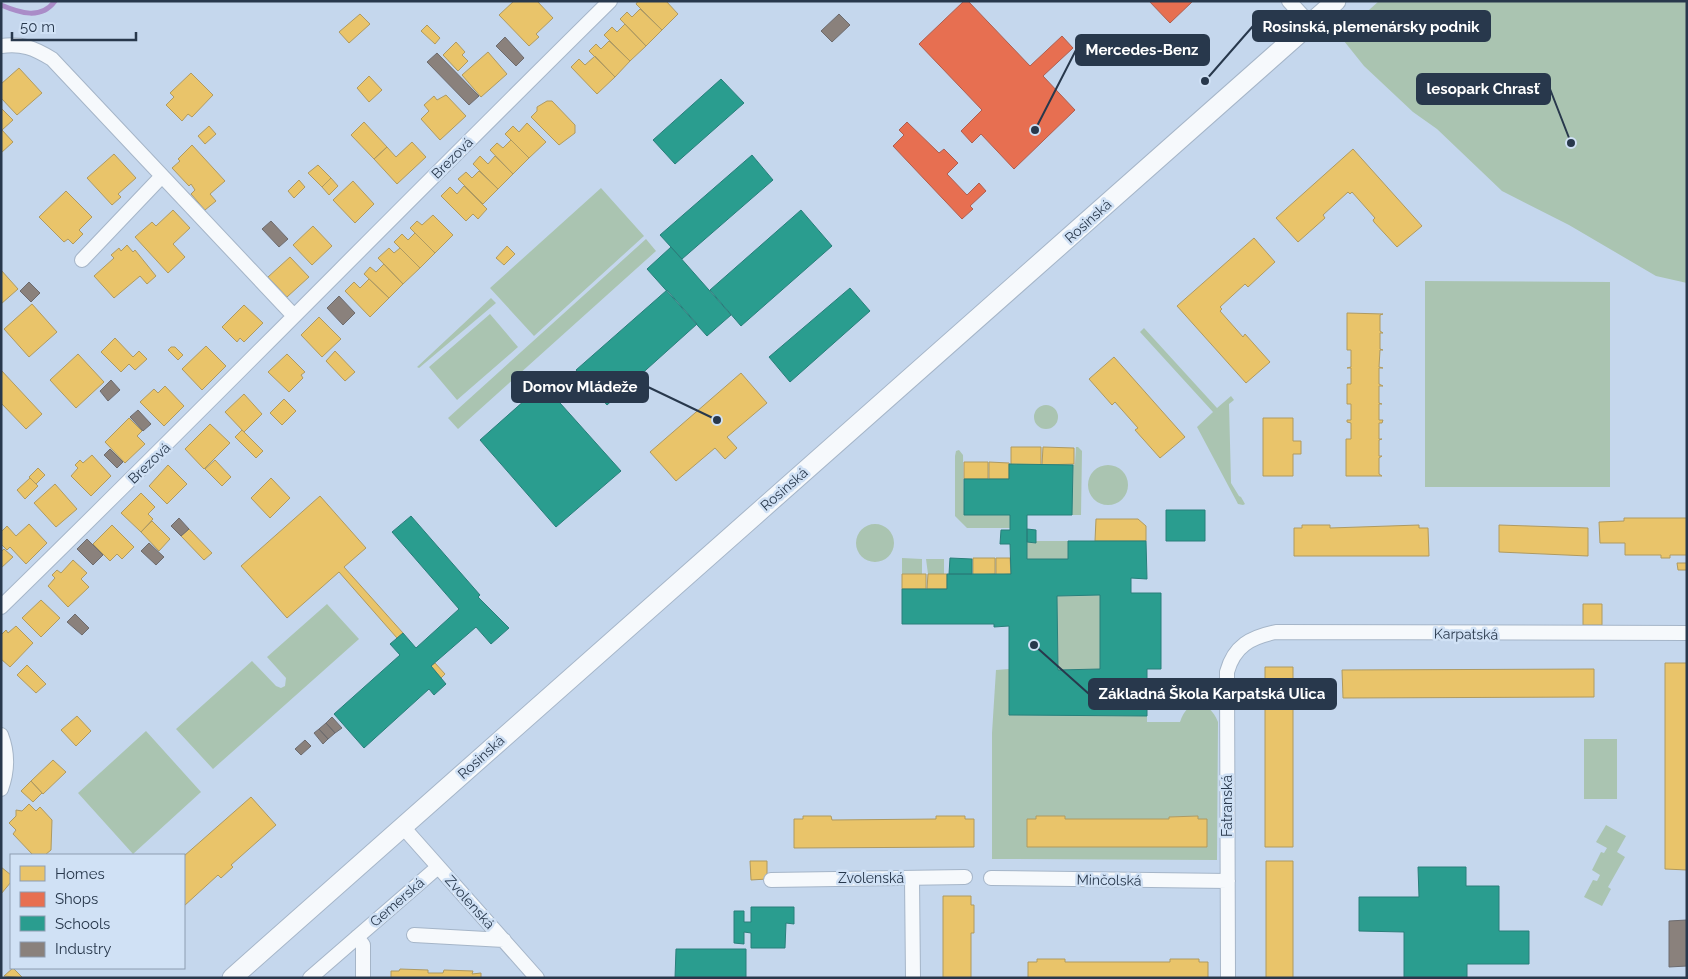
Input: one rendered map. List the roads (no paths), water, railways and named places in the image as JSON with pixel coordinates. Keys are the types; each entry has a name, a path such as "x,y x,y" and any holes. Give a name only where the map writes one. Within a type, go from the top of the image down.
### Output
{"street":[{"name":"Brezová","path":"1,607 173,440 294,316 610,1"},
{"path":"1289,1 1310,24"},
{"name":"Rosinská","path":"232,978 1336,1"},
{"path":"1,46 18,44 36,48 52,59 294,316"},
{"path":"82,260 162,176"},
{"name":"Karpatská","path":"1247,641 1276,632 1687,633"},
{"name":"Fatranská","path":"1228,978 1227,672 1231,658 1247,641"},
{"path":"1,735 5,746 7,768 1,789"},
{"name":"Zvolenská","path":"403,827 537,978"},
{"name":"Gemerská","path":"310,978 438,867"},
{"name":"Zvolenská","path":"771,880 965,877"},
{"name":"Zvolenská","path":"912,878 913,978"},
{"name":"Minčolská","path":"991,878 1228,881"},
{"path":"414,936 504,940"},
{"name":"Gemerská","path":"357,937 363,945 363,978"}],"waterway":[{"path":"1,5 23,12 37,13 43,11 55,1"}],"place":[{"name":"Rosinská, plemenársky podnik","path":"1205,81"},
{"name":"Mercedes-Benz","path":"1035,130"},
{"name":"lesopark Chrasť","path":"1571,143"},
{"name":"Domov Mládeže","path":"717,420"},
{"name":"Základná Škola Karpatská Ulica","path":"1034,645"}]}
